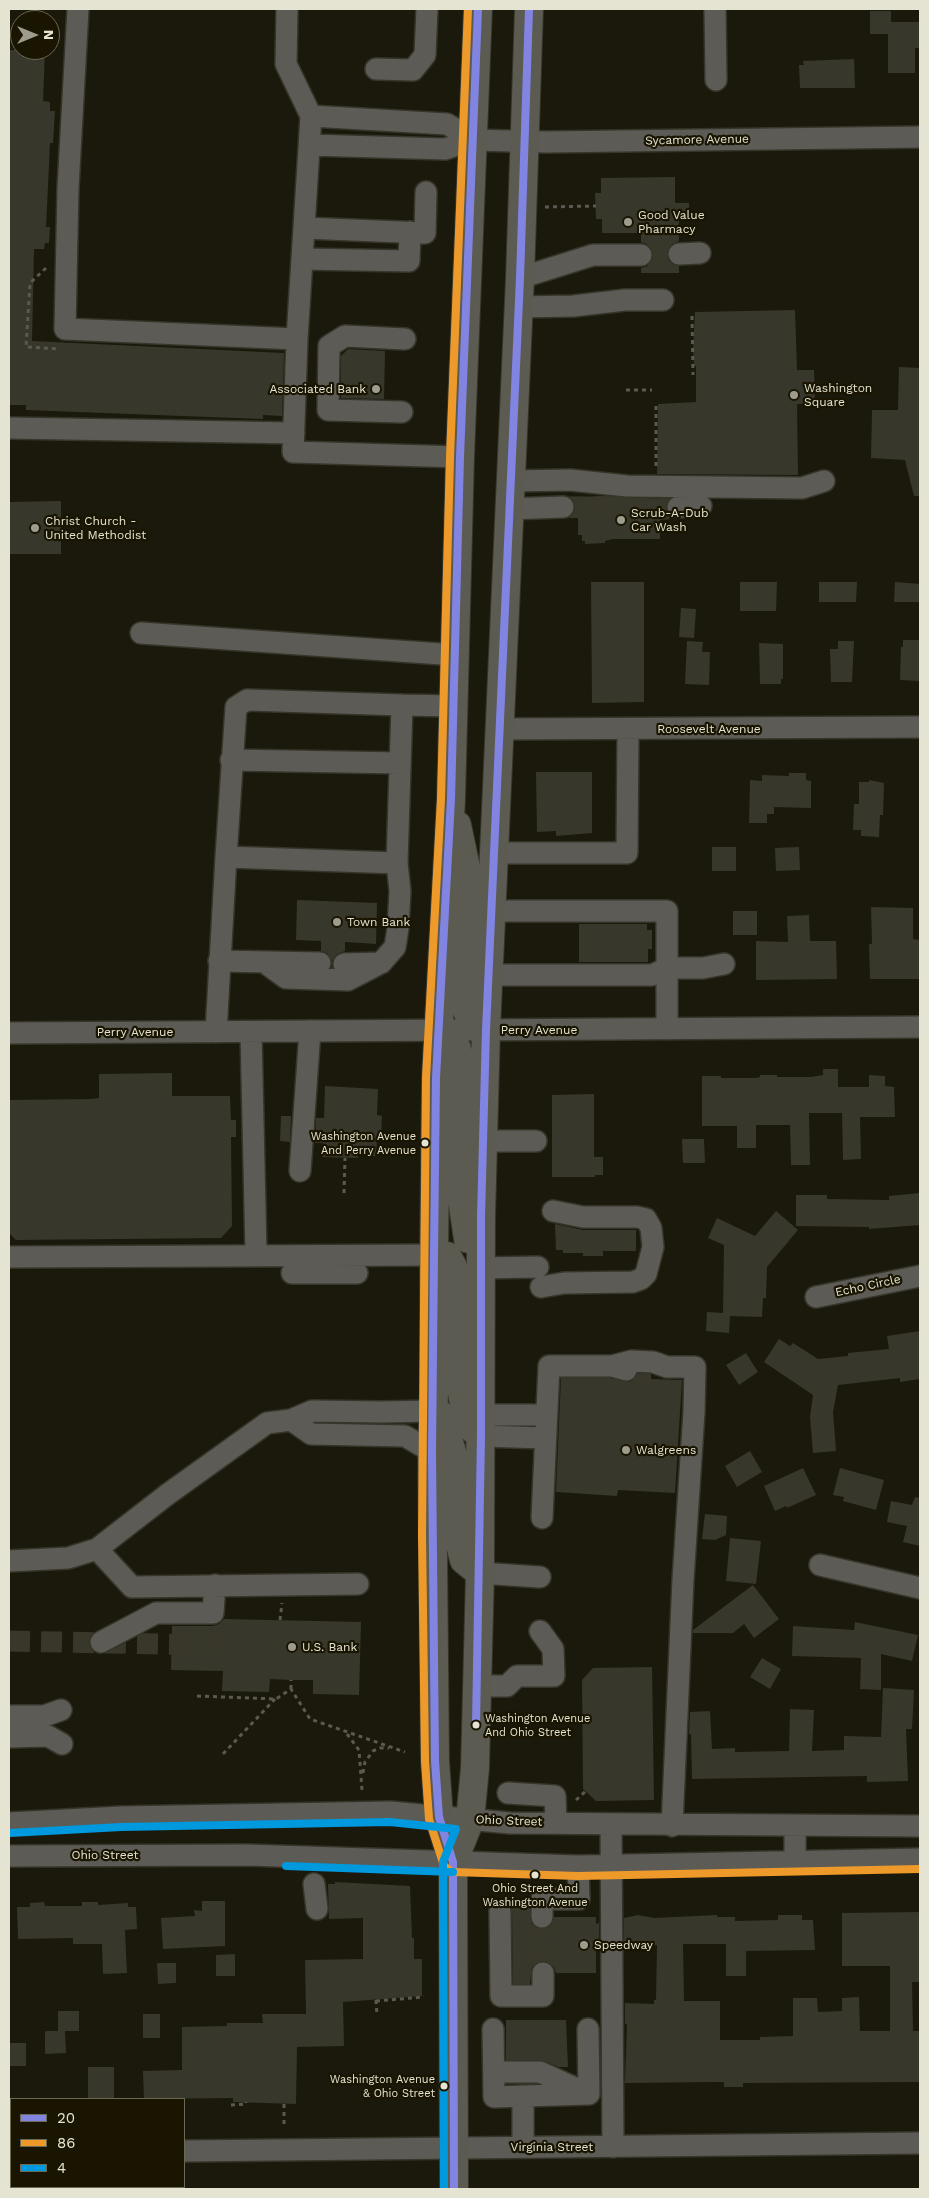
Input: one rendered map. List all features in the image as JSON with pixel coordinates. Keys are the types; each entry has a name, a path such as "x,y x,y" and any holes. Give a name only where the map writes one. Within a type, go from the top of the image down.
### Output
{"main road":[{"path":"454,2189 453,1862 439,1817 435,1761 432,1452 434,1254 436,1078 451,799 460,457 478,9"},
{"path":"453,1862 470,1820 475,1768 480,1573 480,1268 485,1030 495,853 498,729 520,278 523,141 529,9"},
{"path":"451,799 471,892 464,994 466,1008 471,1020 485,1030"},
{"path":"438,1029 451,1038 457,1049 461,1068 462,1199 466,1232 480,1268"},
{"path":"434,1254 447,1256 453,1268 455,1282 454,1349 463,1398 481,1435"},
{"path":"434,1402 460,1479 460,1544 464,1560 480,1573"}],"street":[{"path":"78,9 68,188 64,329 297,339"},
{"path":"287,9 286,64 311,116 297,339 293,452 460,457"},
{"path":"376,69 413,70 425,55 427,9"},
{"path":"715,9 716,80"},
{"path":"311,116 447,124 473,140"},
{"name":"Sycamore Avenue","path":"473,140 920,137"},
{"path":"310,145 445,149 473,140"},
{"path":"304,228 425,233 426,192"},
{"path":"302,258 409,261 410,232"},
{"path":"520,278 594,255 641,255"},
{"path":"518,307 573,306 625,300 663,300"},
{"path":"402,412 328,410 329,346 345,336 405,339"},
{"path":"9,428 294,433"},
{"path":"510,480 570,480 627,486 802,488 824,481"},
{"path":"509,509 563,506"},
{"path":"678,507 701,506"},
{"path":"141,634 456,655"},
{"path":"216,1032 231,760 236,707 246,700 454,706"},
{"path":"264,962 286,978 348,980 381,963 395,947 400,891 397,862 402,706"},
{"name":"Roosevelt Avenue","path":"498,729 920,727"},
{"path":"495,853 627,853 628,729"},
{"path":"231,760 400,763"},
{"path":"226,857 397,862"},
{"path":"492,911 667,911 667,1029"},
{"path":"219,960 320,963"},
{"path":"344,964 381,963"},
{"path":"489,975 652,975 667,968 703,968 724,964"},
{"name":"Perry Avenue","path":"9,1033 920,1027"},
{"path":"300,1171 310,1031"},
{"path":"252,1032 256,1254"},
{"path":"483,1141 536,1141"},
{"path":"480,1268 539,1277 564,1283 633,1282 641,1279 646,1274 653,1247 651,1228 646,1219 637,1217 583,1217 553,1211"},
{"path":"9,1257 256,1254 299,1267 357,1273"},
{"path":"299,1267 434,1254"},
{"name":"Echo Circle","path":"816,1297 920,1276"},
{"path":"612,1366 631,1361 653,1362 651,1371"},
{"path":"542,1518 549,1366 612,1366 651,1371 695,1367 672,1826"},
{"path":"9,1561 68,1558 98,1549 173,1491 267,1423 291,1420 312,1411 382,1412 434,1402"},
{"path":"481,1435 546,1415"},
{"path":"291,1420 310,1434 405,1436 432,1452"},
{"path":"481,1435 545,1438"},
{"path":"98,1549 132,1587 358,1584"},
{"path":"820,1565 920,1588"},
{"path":"480,1573 540,1577"},
{"path":"101,1642 156,1614 213,1613 215,1585"},
{"path":"477,1686 507,1686 517,1676 554,1676 553,1649 540,1631"},
{"path":"9,1716 44,1716 61,1710 55,1719 56,1732 62,1744 48,1736 9,1737"},
{"path":"508,1793 563,1800 556,1823"},
{"name":"Ohio Street","path":"9,1824 121,1816 390,1812 510,1823 672,1826 920,1826"},
{"path":"611,1824 613,2147"},
{"path":"795,1826 795,1862"},
{"name":"Ohio Street","path":"9,1856 257,1855 578,1866 920,1859"},
{"path":"542,1917 542,1899 579,1899 578,1866"},
{"path":"314,1884 318,1909"},
{"path":"500,1911 501,1996 543,1996 543,1973"},
{"path":"493,2028 494,2097 588,2094"},
{"path":"588,2029 588,2094"},
{"path":"494,2072 540,2072 588,2094"},
{"path":"523,2096 523,2147"},
{"name":"Virginia Street","path":"185,2151 920,2144"}],"path":[{"path":"545,208 596,206"},
{"path":"52,262 30,283 26,347 65,349"},
{"path":"692,316 693,374"},
{"path":"626,390 652,390"},
{"path":"656,404 656,469"},
{"path":"344,1193 346,1158"},
{"path":"280,1620 282,1609"},
{"path":"291,1680 291,1689 310,1719 405,1752"},
{"path":"223,1754 276,1699 291,1689"},
{"path":"197,1696 276,1699"},
{"path":"346,1733 359,1750 363,1776"},
{"path":"362,1790 365,1762 372,1751 380,1748 392,1748"},
{"path":"563,1800 586,1792"},
{"path":"377,2015 377,2000 424,1997"},
{"path":"231,2105 246,2104 246,2102"},
{"path":"284,2104 284,2124"}],"building":[{"path":"870,11 891,11 891,22 920,22 920,48 915,48 915,73 888,73 888,34 870,34"},
{"path":"10,50 10,60 45,60 43,101 50,102 50,111 55,111 53,143 50,143 46,227 50,227 49,243 45,243 44,249 34,249 32,341 284,353 282,416 263,415 263,419 26,410 26,405 9,405"},
{"path":"854,59 855,88 800,88 799,65 804,65 803,61"},
{"path":"675,177 675,203 689,203 689,220 679,220 679,241 672,244 667,254 669,261 679,266 679,273 641,273 641,268 648,266 653,255 652,248 641,242 641,233 602,233 602,219 596,219 595,193 601,193 601,178"},
{"name":"Washington Square","path":"795,310 797,370 814,370 815,404 797,404 798,475 657,474 658,404 696,402 696,366 694,366 693,348 695,312"},
{"path":"348,349 385,351 384,399 341,398 341,356"},
{"path":"899,367 920,368 920,496 914,496 905,460 871,458 872,410 898,410"},
{"name":"Scrub-A-Dub Car Wash","path":"607,496 669,499 666,508 668,514 674,519 660,520 660,539 613,539 605,541 605,543 585,544 585,541 582,541 582,535 578,535 578,518 569,518 574,513 575,507 570,497"},
{"name":"Christ Church - United Methodist","path":"61,501 61,554 9,554 9,502"},
{"path":"591,582 644,582 644,702 592,703"},
{"path":"740,582 777,582 776,611 740,611"},
{"path":"819,582 857,582 856,602 819,602"},
{"path":"895,582 920,584 920,602 894,602"},
{"path":"681,608 696,609 694,638 679,637"},
{"path":"903,640 920,640 920,681 900,680"},
{"path":"687,641 703,642 702,652 710,652 709,685 685,684"},
{"path":"838,641 854,641 852,682 831,682 830,649 838,649"},
{"path":"759,643 783,644 783,679 781,679 781,684 760,684"},
{"path":"536,772 592,772 592,833 556,836 556,831 537,832"},
{"path":"789,773 806,773 806,780 811,781 811,808 774,807 774,814 767,814 767,823 749,823 750,780 762,781 762,775 789,776"},
{"path":"869,780 884,783 883,815 880,815 879,837 861,836 861,830 853,830 854,804 859,804 859,782 869,782"},
{"path":"712,847 736,847 736,871 712,871"},
{"path":"799,847 800,870 776,871 775,848"},
{"name":"Town Bank","path":"297,900 377,903 376,944 345,942 345,951 337,954 332,961 327,953 321,951 321,941 296,940"},
{"path":"871,907 913,908 913,939 920,940 920,979 870,979 869,944 872,944"},
{"path":"733,911 757,911 757,935 733,935"},
{"path":"809,915 810,941 836,941 837,979 756,980 756,941 788,942 787,916"},
{"path":"579,924 647,924 647,930 652,930 652,949 648,949 648,962 579,962"},
{"path":"823,1069 838,1069 838,1087 869,1087 869,1075 885,1076 885,1086 894,1087 895,1117 860,1117 861,1159 843,1160 842,1113 809,1113 810,1165 791,1165 790,1125 756,1125 756,1148 737,1148 737,1126 702,1126 702,1076 721,1076 721,1078 756,1078 760,1077 760,1075 811,1077 823,1075"},
{"path":"172,1073 172,1096 230,1096 231,1120 236,1120 236,1137 231,1137 232,1226 221,1238 16,1240 9,1233 9,1100 99,1098 99,1074"},
{"path":"325,1086 378,1089 377,1115 382,1116 381,1139 377,1139 376,1156 358,1155 358,1158 322,1157 323,1143 315,1143 316,1118 324,1118"},
{"path":"594,1094 594,1157 603,1157 603,1175 595,1175 595,1177 552,1177 552,1095"},
{"path":"281,1116 291,1116 290,1142 280,1141"},
{"path":"682,1139 704,1139 705,1163 683,1163"},
{"path":"920,1193 920,1225 869,1229 869,1227 796,1226 796,1195 827,1195 827,1199 889,1200 889,1196"},
{"path":"776,1211 798,1230 767,1267 766,1298 763,1298 762,1317 730,1316 729,1333 706,1331 707,1312 723,1313 724,1245 708,1238 717,1218 755,1236"},
{"path":"555,1224 583,1230 636,1230 636,1251 603,1251 603,1256 563,1253 563,1250 556,1250"},
{"path":"920,1331 920,1379 900,1382 900,1378 838,1385 833,1412 836,1451 813,1453 810,1417 813,1395 764,1362 779,1339 790,1346 793,1343 818,1359 848,1356 848,1353 889,1349 887,1336"},
{"path":"746,1353 758,1372 739,1385 726,1365"},
{"name":"Walgreens","path":"638,1374 651,1375 651,1379 682,1380 675,1493 618,1490 617,1496 556,1492 561,1378 610,1378 629,1382"},
{"path":"750,1451 762,1472 737,1487 725,1466"},
{"path":"803,1468 816,1495 787,1508 786,1506 775,1511 764,1486"},
{"path":"840,1468 884,1480 876,1510 843,1501 844,1497 833,1495"},
{"path":"915,1497 920,1498 920,1546 903,1542 907,1526 887,1522 891,1501 912,1505"},
{"path":"705,1514 727,1516 726,1535 715,1540 702,1539"},
{"path":"730,1538 761,1541 756,1584 726,1581"},
{"path":"753,1585 779,1619 754,1638 744,1624 733,1633 693,1633 693,1630"},
{"name":"U.S. Bank","path":"224,1619 361,1622 359,1695 313,1694 313,1680 270,1679 269,1692 222,1691 223,1671 171,1670 172,1626 213,1626 219,1624"},
{"path":"855,1622 918,1635 912,1661 881,1654 881,1690 860,1689 861,1658 792,1656 793,1626 854,1630"},
{"path":"762,1658 781,1669 770,1689 750,1677"},
{"path":"652,1667 654,1800 596,1801 583,1789 582,1680 593,1668"},
{"path":"883,1688 914,1690 912,1729 906,1729 908,1781 867,1782 867,1776 692,1779 691,1734 689,1735 690,1712 710,1711 712,1749 735,1748 735,1752 789,1751 790,1709 814,1710 812,1751 844,1750 844,1736 881,1737"},
{"path":"335,1882 410,1886 414,1959 422,1959 422,1996 343,2002 344,2046 297,2047 296,2104 233,2102 233,2098 144,2098 143,2071 182,2070 182,2027 227,2026 227,2023 263,2023 262,2014 306,2014 305,1960 363,1959 363,1918 329,1919 328,1884 335,1884"},
{"path":"202,1901 225,1901 225,1946 163,1949 161,1918 195,1916 194,1910 202,1911"},
{"path":"44,1902 45,1906 82,1906 82,1902 98,1902 98,1905 128,1903 128,1907 136,1907 137,1929 125,1930 127,1973 103,1974 102,1944 73,1944 73,1938 18,1939 17,1907 30,1907 30,1903"},
{"name":"Speedway","path":"508,1902 530,1902 531,1923 535,1928 549,1928 554,1917 596,1917 596,1924 599,1923 599,1946 596,1946 596,1973 556,1973 550,1962 543,1961 536,1962 532,1967 530,1984 513,1984 512,1911"},
{"path":"920,1912 920,1982 912,1982 913,2031 919,2031 920,2082 743,2083 743,2087 724,2087 724,2082 625,2083 627,2024 625,2024 625,2003 654,2004 654,2000 656,2000 657,1945 624,1946 624,1918 638,1915 654,1918 717,1915 717,1917 735,1917 735,1921 778,1920 778,1915 802,1915 802,1920 813,1920 815,1950 746,1951 746,1976 726,1976 726,1944 683,1944 684,2001 720,2001 720,2040 760,2040 760,2037 793,2036 793,1998 817,1998 818,2012 842,2011 842,1998 859,1997 860,2031 890,2031 890,1966 842,1966 842,1913"},
{"path":"235,1954 235,1976 216,1976 216,1955"},
{"path":"157,1963 176,1963 176,1983 158,1984"},
{"path":"58,2011 79,2011 79,2031 65,2031 66,2053 45,2054 45,2033 46,2031 58,2031"},
{"path":"143,2014 160,2014 160,2038 143,2038"},
{"path":"506,2020 566,2020 568,2067 559,2067 540,2060 506,2060"},
{"path":"9,2043 26,2043 26,2066 9,2066"},
{"path":"88,2067 114,2067 114,2098 88,2098"}],"tunnel":[{"path":"641,255 679,254"},
{"path":"563,507 678,507"},
{"path":"633,1372 651,1373"},
{"path":"9,1641 208,1645 213,1613"},
{"path":"542,1917 543,1973"}],"transit line":[{"name":"86","path":"468,9 450,457 441,799 426,1078 422,1534 425,1761 429,1819 444,1866 452,1872 578,1876 920,1869"},
{"name":"20","path":"454,2189 453,1862 439,1817 435,1761 432,1452 434,1255 436,1078 451,799 460,457 478,9"},
{"name":"20","path":"476,1725 481,1436 481,1217 486,1030 520,278 529,9"},
{"name":"4","path":"10,1833 121,1827 390,1822 456,1829 443,1862 444,2189"},
{"name":"4","path":"286,1866 453,1872"}],"place":[{"name":"Good Value Pharmacy","path":"628,222"},
{"name":"Associated Bank","path":"376,389"},
{"name":"Washington Square","path":"794,395"},
{"name":"Scrub-A-Dub Car Wash","path":"621,520"},
{"name":"Christ Church - United Methodist","path":"35,528"},
{"name":"Town Bank","path":"337,922"},
{"name":"Washington Avenue And Perry Avenue","path":"425,1143"},
{"name":"Walgreens","path":"626,1450"},
{"name":"U.S. Bank","path":"292,1647"},
{"name":"Washington Avenue And Ohio Street","path":"476,1725"},
{"name":"Ohio Street And Washington Avenue","path":"535,1875"},
{"name":"Speedway","path":"584,1945"},
{"name":"Washington Avenue & Ohio Street","path":"444,2086"}]}
